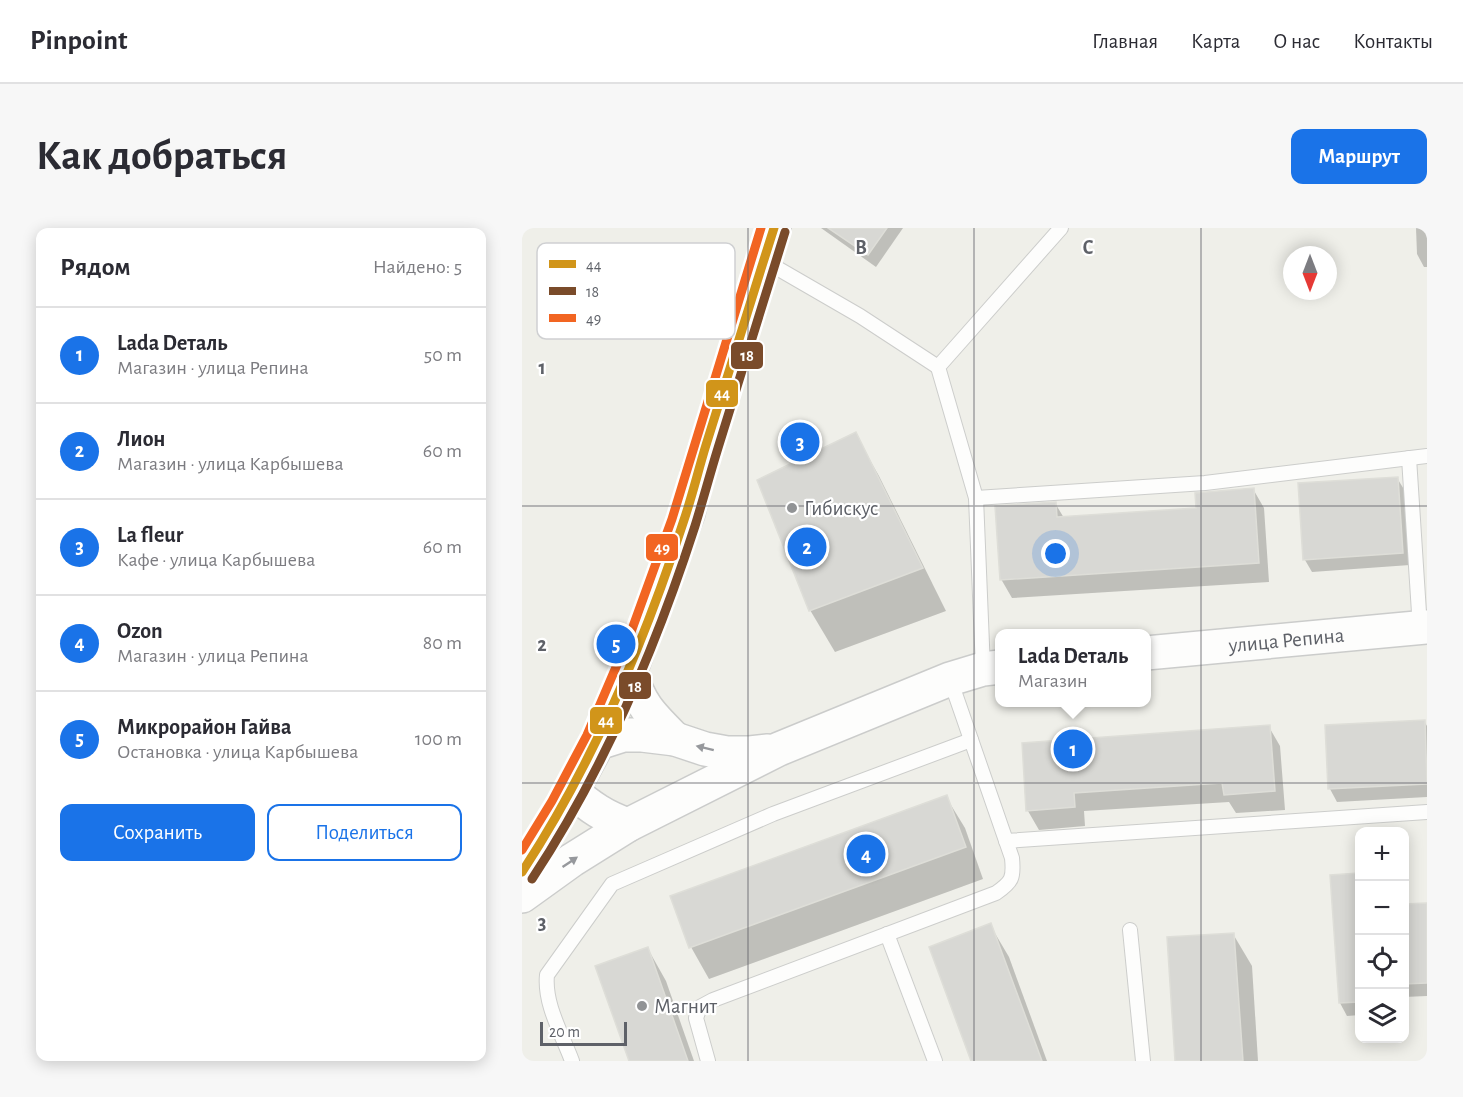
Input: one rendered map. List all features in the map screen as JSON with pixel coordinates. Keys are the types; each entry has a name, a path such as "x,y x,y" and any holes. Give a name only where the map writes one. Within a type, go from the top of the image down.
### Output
{"main road":[{"path":"522,873 598,743 630,672 688,513 697,475 774,228"},
{"name":"улица Репина","path":"1151,653 1424,627"},
{"path":"522,896 572,860 628,825 779,749 950,679 991,668"},
{"path":"630,672 637,694 649,713 675,739"},
{"path":"598,743 623,735 642,735 675,739 705,749 728,753 779,749"},
{"path":"572,791 599,813 628,825"}],"lane":[{"path":"938,367 1061,228"},
{"path":"764,263 777,268 860,316 938,367 976,498 991,668"},
{"path":"976,498 1205,483 1427,456"},
{"path":"1409,458 1424,627"},
{"path":"708,1061 696,1018 700,1007 713,1000 996,892 1009,884 1014,871 1012,858 950,679"},
{"path":"572,1061 549,1001 546,987 548,975 554,963 612,884 773,813 971,740"},
{"path":"1006,840 1427,812"},
{"path":"1130,930 1143,1061"},
{"path":"887,933 935,1061"}],"building":[{"path":"828,228 887,228 868,255"},
{"path":"856,432 923,568 809,611 757,480"},
{"path":"1398,477 1403,553 1303,560 1298,483"},
{"path":"1254,488 1259,563 1000,580 995,506 1056,502 1057,517 1196,508 1195,493"},
{"path":"1425,720 1427,784 1328,789 1325,725"},
{"path":"1270,725 1275,791 1224,795 1222,783 1074,793 1075,807 1026,811 1022,743"},
{"path":"947,795 966,847 689,948 670,896"},
{"path":"1355,873 1355,1002 1339,1003 1330,875"},
{"path":"1427,903 1427,983 1409,984 1409,904"},
{"path":"991,923 1042,1061 971,1061 929,947"},
{"path":"1234,933 1243,1061 1175,1061 1167,937"},
{"path":"648,947 688,1061 629,1061 595,966"}],"transit line":[{"name":"49","path":"735,313 761,228"},
{"name":"44","path":"522,872 548,831 594,747 651,614 686,513 774,228"},
{"name":"18","path":"532,879 558,838 605,752 663,618 695,526 785,232"},
{"name":"49","path":"522,850 552,801 587,735 631,632 672,519 727,339"}],"place":[{"name":"La fleur","path":"800,442"},
{"name":"Гибискус","path":"792,508"},
{"name":"Лион","path":"807,547"},
{"name":"Микрорайон Гайва","path":"616,644"},
{"name":"Lada Dеталь","path":"1073,749"},
{"name":"Ozon","path":"866,854"},
{"name":"Магнит","path":"642,1006"}]}
